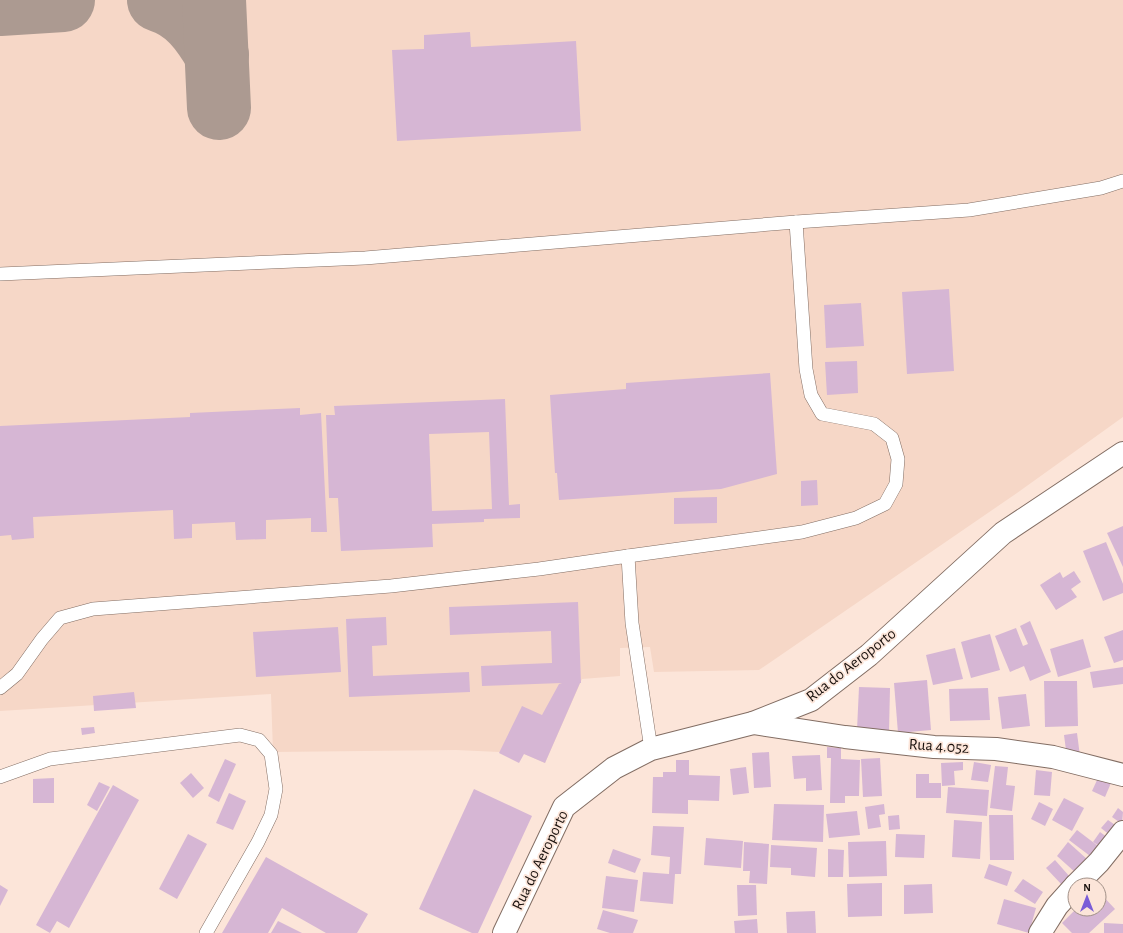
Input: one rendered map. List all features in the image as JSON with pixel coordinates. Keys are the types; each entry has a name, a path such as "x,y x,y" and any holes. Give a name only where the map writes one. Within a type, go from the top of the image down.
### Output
{"main road":[{"name":"Rua do Aeroporto","path":"504,933 564,807 614,768 651,749 753,723 810,700 869,655 1003,533 1123,453"},
{"name":"Rua 4.052","path":"753,723 845,737 934,747 996,749 1054,757 1123,774"},
{"path":"1085,877 1099,862 1123,832"},
{"path":"1040,933 1057,906 1067,895"}],"lane":[{"path":"0,274 365,258 796,222 969,210 1101,188 1123,181"},
{"path":"0,688 17,674 42,639 60,618 93,610 391,586 539,569 802,532 856,518 885,504 896,484 898,459 892,438 874,424 822,414 811,395 806,369 796,222"},
{"path":"628,556 632,623 651,749"},
{"path":"0,777 50,759 240,735 259,740 271,754 276,789 271,815 258,842 206,933"}],"shaded area":[{"path":"0,0 1123,0 1123,417 1017,493 759,670 654,672 650,647 620,648 620,676 582,679 545,763 522,753 456,750 273,752 271,694 0,711"}],"building":[{"path":"470,32 471,47 576,41 581,131 397,141 392,50 424,49 424,35"},
{"path":"949,289 954,371 907,374 902,292"},
{"path":"861,303 864,346 826,348 824,305"},
{"path":"857,361 858,393 827,395 825,362"},
{"path":"770,373 777,474 721,489 559,500 557,473 555,473 550,395 626,389 626,383"},
{"path":"505,399 509,505 520,504 520,518 484,519 484,522 432,524 433,547 341,551 338,498 329,498 326,415 335,415 334,406","holes":["489,432 492,509 432,511 429,434"]},
{"path":"300,408 300,415 321,413 327,532 311,532 311,518 266,520 266,539 236,540 235,522 192,524 192,538 174,539 173,510 33,517 34,538 12,540 11,535 0,536 0,426 190,417 190,413"},
{"path":"817,480 818,505 801,506 801,481"},
{"path":"717,497 717,523 674,524 674,498"},
{"path":"1123,526 1123,567 1107,533"},
{"path":"1106,542 1123,584 1123,593 1103,601 1083,551"},
{"path":"1074,571 1081,582 1071,589 1077,597 1056,610 1040,585 1060,572 1063,578"},
{"path":"578,602 581,683 545,763 524,754 519,763 499,753 522,706 542,715 559,684 562,683 482,686 481,666 552,663 551,631 450,635 449,607"},
{"path":"386,617 387,645 372,646 373,676 469,672 470,692 349,697 346,619"},
{"path":"1030,621 1051,672 1030,681 1024,666 1010,672 995,636 1016,628 1023,646 1028,644 1020,626"},
{"path":"338,627 341,672 256,677 253,632"},
{"path":"1123,630 1123,660 1114,663 1104,637"},
{"path":"990,634 1000,670 971,678 961,642"},
{"path":"1083,639 1091,667 1058,677 1050,649"},
{"path":"955,648 963,679 933,685 926,655"},
{"path":"1123,667 1123,684 1093,688 1090,672"},
{"path":"927,680 931,730 898,733 894,683"},
{"path":"1044,681 1077,681 1078,726 1045,727"},
{"path":"859,687 890,688 889,731 857,730"},
{"path":"988,688 990,720 950,721 949,689"},
{"path":"134,692 136,708 94,711 93,696"},
{"path":"1026,694 1030,726 1002,729 998,697"},
{"path":"94,727 95,733 82,735 81,728"},
{"path":"1077,733 1080,756 1067,758 1064,735"},
{"path":"827,747 841,748 841,759 860,760 859,796 845,796 845,803 830,803 831,758 827,758"},
{"path":"769,752 771,787 754,788 752,753"},
{"path":"820,755 822,790 806,791 806,778 794,779 792,756"},
{"path":"880,758 882,796 863,797 861,759"},
{"path":"225,759 236,764 219,802 208,796"},
{"path":"676,760 689,760 689,775 720,776 719,801 688,800 688,814 652,813 653,777 663,777 663,772 676,772"},
{"path":"963,762 963,770 954,771 955,785 942,786 941,763"},
{"path":"974,762 991,765 988,782 971,780"},
{"path":"995,766 1008,767 1006,785 1015,786 1012,811 990,808"},
{"path":"746,767 749,793 733,795 730,769"},
{"path":"1036,770 1052,772 1050,796 1034,795"},
{"path":"191,773 204,788 193,798 180,783"},
{"path":"916,774 929,774 929,783 941,783 941,798 916,798"},
{"path":"54,778 54,803 33,803 33,779"},
{"path":"1098,778 1111,783 1105,797 1092,791"},
{"path":"99,782 110,787 97,811 87,805"},
{"path":"113,785 139,800 69,928 57,921 50,933 36,925"},
{"path":"948,787 989,790 987,816 946,813"},
{"path":"474,789 532,816 478,933 472,933 419,909"},
{"path":"229,793 246,801 233,830 216,823"},
{"path":"1064,798 1084,808 1072,831 1052,820"},
{"path":"1039,802 1053,809 1045,826 1031,819"},
{"path":"774,804 824,805 823,842 772,840"},
{"path":"884,804 885,814 879,815 881,827 868,829 865,807"},
{"path":"1118,808 1123,812 1122,824 1112,817"},
{"path":"857,811 860,835 829,838 826,814"},
{"path":"899,815 900,829 889,830 888,816"},
{"path":"989,815 1013,815 1014,860 990,860"},
{"path":"954,820 982,822 980,859 952,857"},
{"path":"1108,820 1118,827 1111,836 1101,828"},
{"path":"653,826 684,827 681,874 675,874 673,904 640,901 643,872 669,874 670,857 651,855"},
{"path":"1077,830 1102,849 1094,859 1069,840"},
{"path":"1100,832 1111,840 1104,849 1093,842"},
{"path":"188,834 207,844 177,899 159,889"},
{"path":"896,834 925,835 924,858 895,857"},
{"path":"706,838 743,841 741,868 704,865"},
{"path":"886,841 887,876 849,877 848,842"},
{"path":"744,842 769,844 767,884 749,883 750,871 743,871"},
{"path":"1068,842 1088,860 1076,873 1057,856"},
{"path":"771,845 817,848 815,877 791,875 791,868 770,867"},
{"path":"613,849 641,859 635,873 608,863"},
{"path":"828,849 844,850 843,877 828,877"},
{"path":"266,857 368,914 357,933 326,933 282,908 268,933 222,933"},
{"path":"1055,860 1070,877 1067,877 1067,880 1062,885 1046,868"},
{"path":"989,864 1012,872 1007,886 984,878"},
{"path":"606,876 638,880 634,912 602,908"},
{"path":"1023,879 1043,892 1035,904 1014,891"},
{"path":"882,883 882,916 848,917 847,884"},
{"path":"932,884 933,913 904,914 904,885"},
{"path":"0,885 8,890 0,906"},
{"path":"737,885 756,885 757,915 738,916"},
{"path":"1004,899 1036,908 1029,933 997,924"},
{"path":"1107,900 1115,909 1107,916"},
{"path":"603,910 638,920 633,933 610,933 597,929"},
{"path":"815,911 816,933 787,933 786,912"},
{"path":"1068,917 1106,917 1089,933 1072,933 1062,923"},
{"path":"757,919 758,933 735,933 734,921"},
{"path":"278,921 302,933 271,933"},
{"path":"1104,923 1123,924 1123,933 1104,933"}],"taxiway":[{"path":"0,4 63,0"},
{"path":"159,0 169,4 186,15 200,29 217,55"},
{"path":"214,0 219,108"}]}
